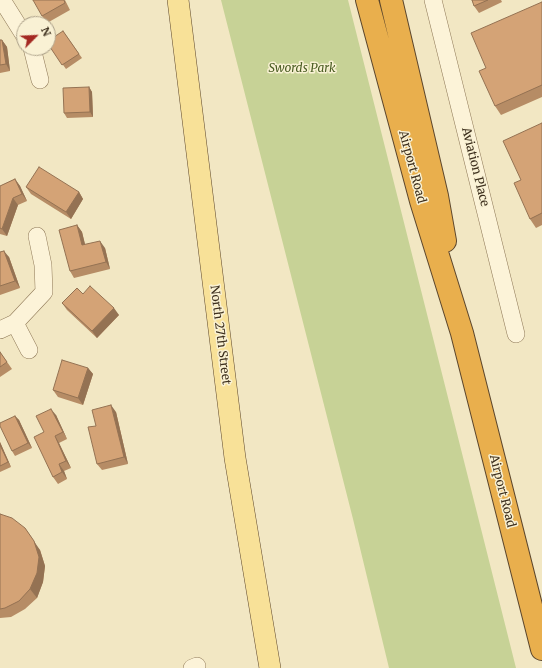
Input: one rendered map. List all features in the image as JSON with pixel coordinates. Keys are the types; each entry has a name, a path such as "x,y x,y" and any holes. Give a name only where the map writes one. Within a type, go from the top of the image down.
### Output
{"highway":[{"name":"Airport Road","path":"368,0 421,201 462,333 542,649"},
{"name":"Airport Road","path":"391,0 437,196 462,333"}],"main road":[{"name":"North 27th Street","path":"178,0 235,458 270,668"}],"street":[{"path":"2,0 16,22"},
{"name":"Aviation Place","path":"433,0 516,334"},
{"path":"34,56 40,80"},
{"path":"29,350 8,326 44,292 43,265 37,236"}],"green space":[{"name":"Swords Park","path":"221,0 348,0 516,668 389,668 353,519"}],"building":[{"path":"33,0 64,0 65,3 42,16"},
{"path":"472,0 488,0 474,6"},
{"path":"542,2 542,85 495,106 479,71 486,68 471,33"},
{"path":"63,31 79,54 62,65 56,56 56,36"},
{"path":"0,40 2,40 6,64 0,65"},
{"path":"89,87 90,112 64,113 63,88"},
{"path":"542,123 542,213 530,219 514,183 521,180 503,141"},
{"path":"39,167 79,192 66,212 26,187"},
{"path":"15,179 22,194 13,198 2,229 0,228 0,186"},
{"path":"77,225 82,245 100,241 106,262 70,271 59,230"},
{"path":"4,251 15,281 0,286 0,252"},
{"path":"90,286 114,308 92,331 62,303 77,288 83,294"},
{"path":"0,352 7,362 0,367"},
{"path":"62,360 88,368 78,398 53,390"},
{"path":"111,405 124,457 97,464 88,427 96,426 92,410"},
{"path":"51,409 63,432 55,436 66,461 59,464 62,472 53,477 34,437 44,432 36,416"},
{"path":"15,416 28,443 12,451 0,423"},
{"path":"0,445 8,462 0,466"},
{"path":"0,514 12,518 25,528 34,541 39,557 37,573 30,589 19,601 0,609"}]}
